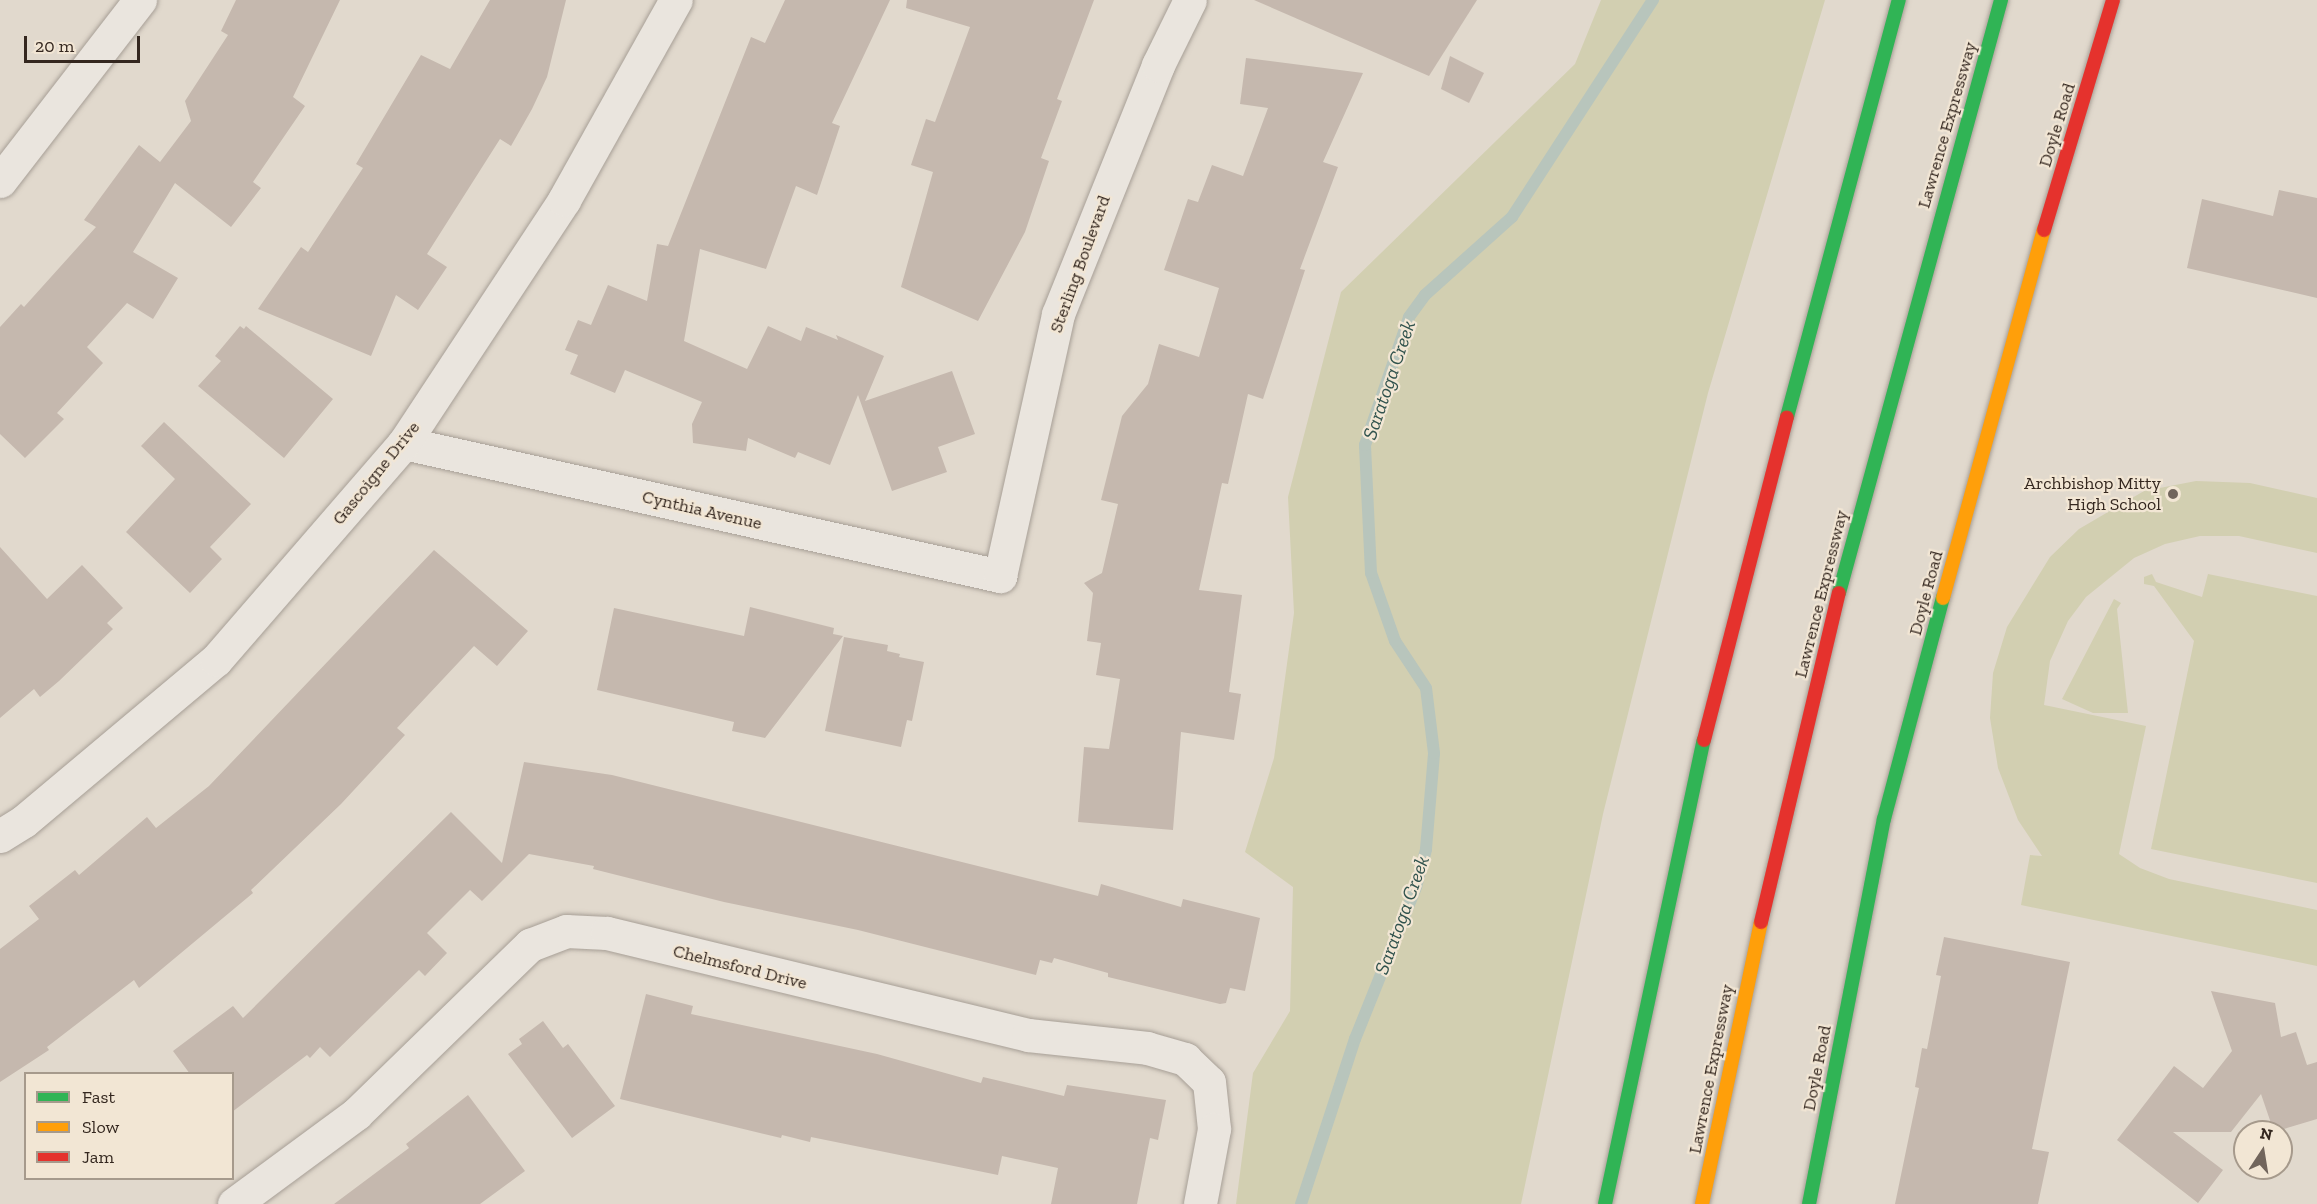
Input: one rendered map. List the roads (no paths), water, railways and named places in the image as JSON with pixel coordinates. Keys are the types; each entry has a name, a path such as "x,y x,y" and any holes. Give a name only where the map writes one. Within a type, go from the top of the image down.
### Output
{"main road":[{"path":"1605,1204 1683,825 1743,579 1899,0"},
{"name":"Lawrence Expressway","path":"1702,1204 1763,906 1830,628 2001,0"},
{"name":"Doyle Road","path":"1809,1204 1884,819 2007,354 2113,0"}],"street":[{"path":"0,181 140,0"},
{"name":"Gascoigne Drive","path":"0,836 24,821 216,660 404,443 564,200 676,0"},
{"name":"Sterling Boulevard","path":"1000,576 1058,314 1158,65 1190,0"},
{"name":"Cynthia Avenue","path":"404,443 1000,576"},
{"name":"Chelmsford Drive","path":"234,1204 356,1114 530,945 566,931 607,933 1028,1035 1148,1048 1185,1059 1209,1082 1214,1129 1200,1204"}],"waterway":[{"name":"Saratoga Creek","path":"1301,1204 1355,1039 1416,887 1426,849 1434,753 1426,688 1395,641 1371,573 1365,445 1409,317 1425,295 1512,217 1653,0"}],"place":[{"name":"Archbishop Mitty High School","path":"2173,494"}]}
